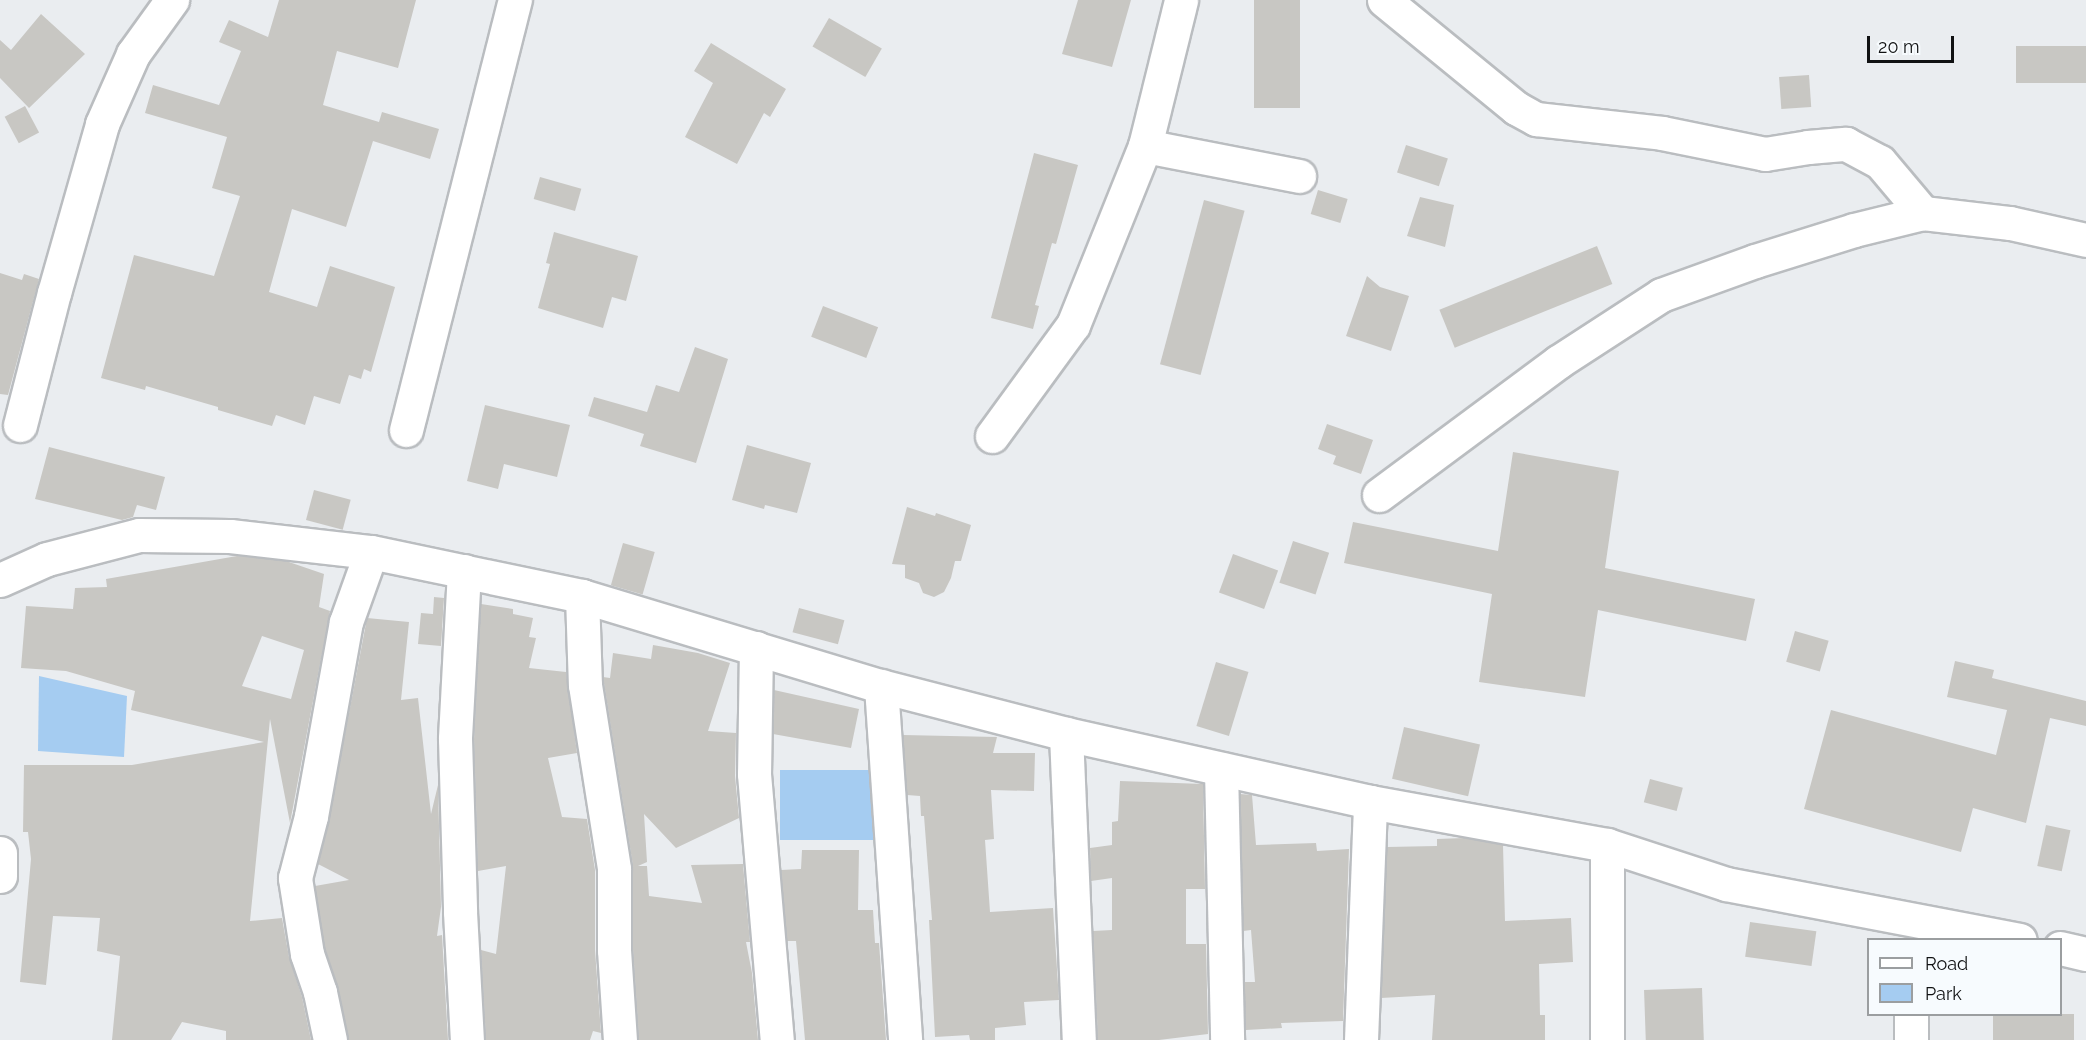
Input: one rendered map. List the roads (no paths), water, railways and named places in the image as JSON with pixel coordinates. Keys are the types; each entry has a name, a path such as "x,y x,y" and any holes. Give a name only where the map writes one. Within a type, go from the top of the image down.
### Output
{"street":[{"path":"20,425 102,124 133,54 172,0"},
{"path":"406,430 515,0"},
{"path":"992,436 1073,325 1145,146 1181,0"},
{"path":"1384,0 1516,108 1536,119 1662,133 1765,154 1846,144 1880,162 1923,213"},
{"path":"1145,146 1299,176"},
{"path":"1379,495 1558,362 1661,295 1799,247 1923,213 2010,223 2086,240"},
{"path":"0,580 47,559 138,535 230,536 371,552 582,596 881,686 1066,734 1370,802 1607,844 1726,884 1913,930 2008,938"},
{"path":"330,1040 320,992 307,954 295,878 311,816 346,622 371,552"},
{"path":"464,571 455,740 459,912 467,1040"},
{"path":"582,596 585,685 614,869 614,950 620,1040"},
{"path":"756,648 754,774 777,1040"},
{"path":"881,686 905,1040"},
{"path":"1066,734 1079,1040"},
{"path":"1221,768 1227,1040"},
{"path":"1360,1040 1370,802"},
{"path":"1606,1040 1607,844"},
{"path":"0,853 0,876"},
{"path":"2062,948 2086,954"},
{"path":"1911,1016 1911,1040"}]}
